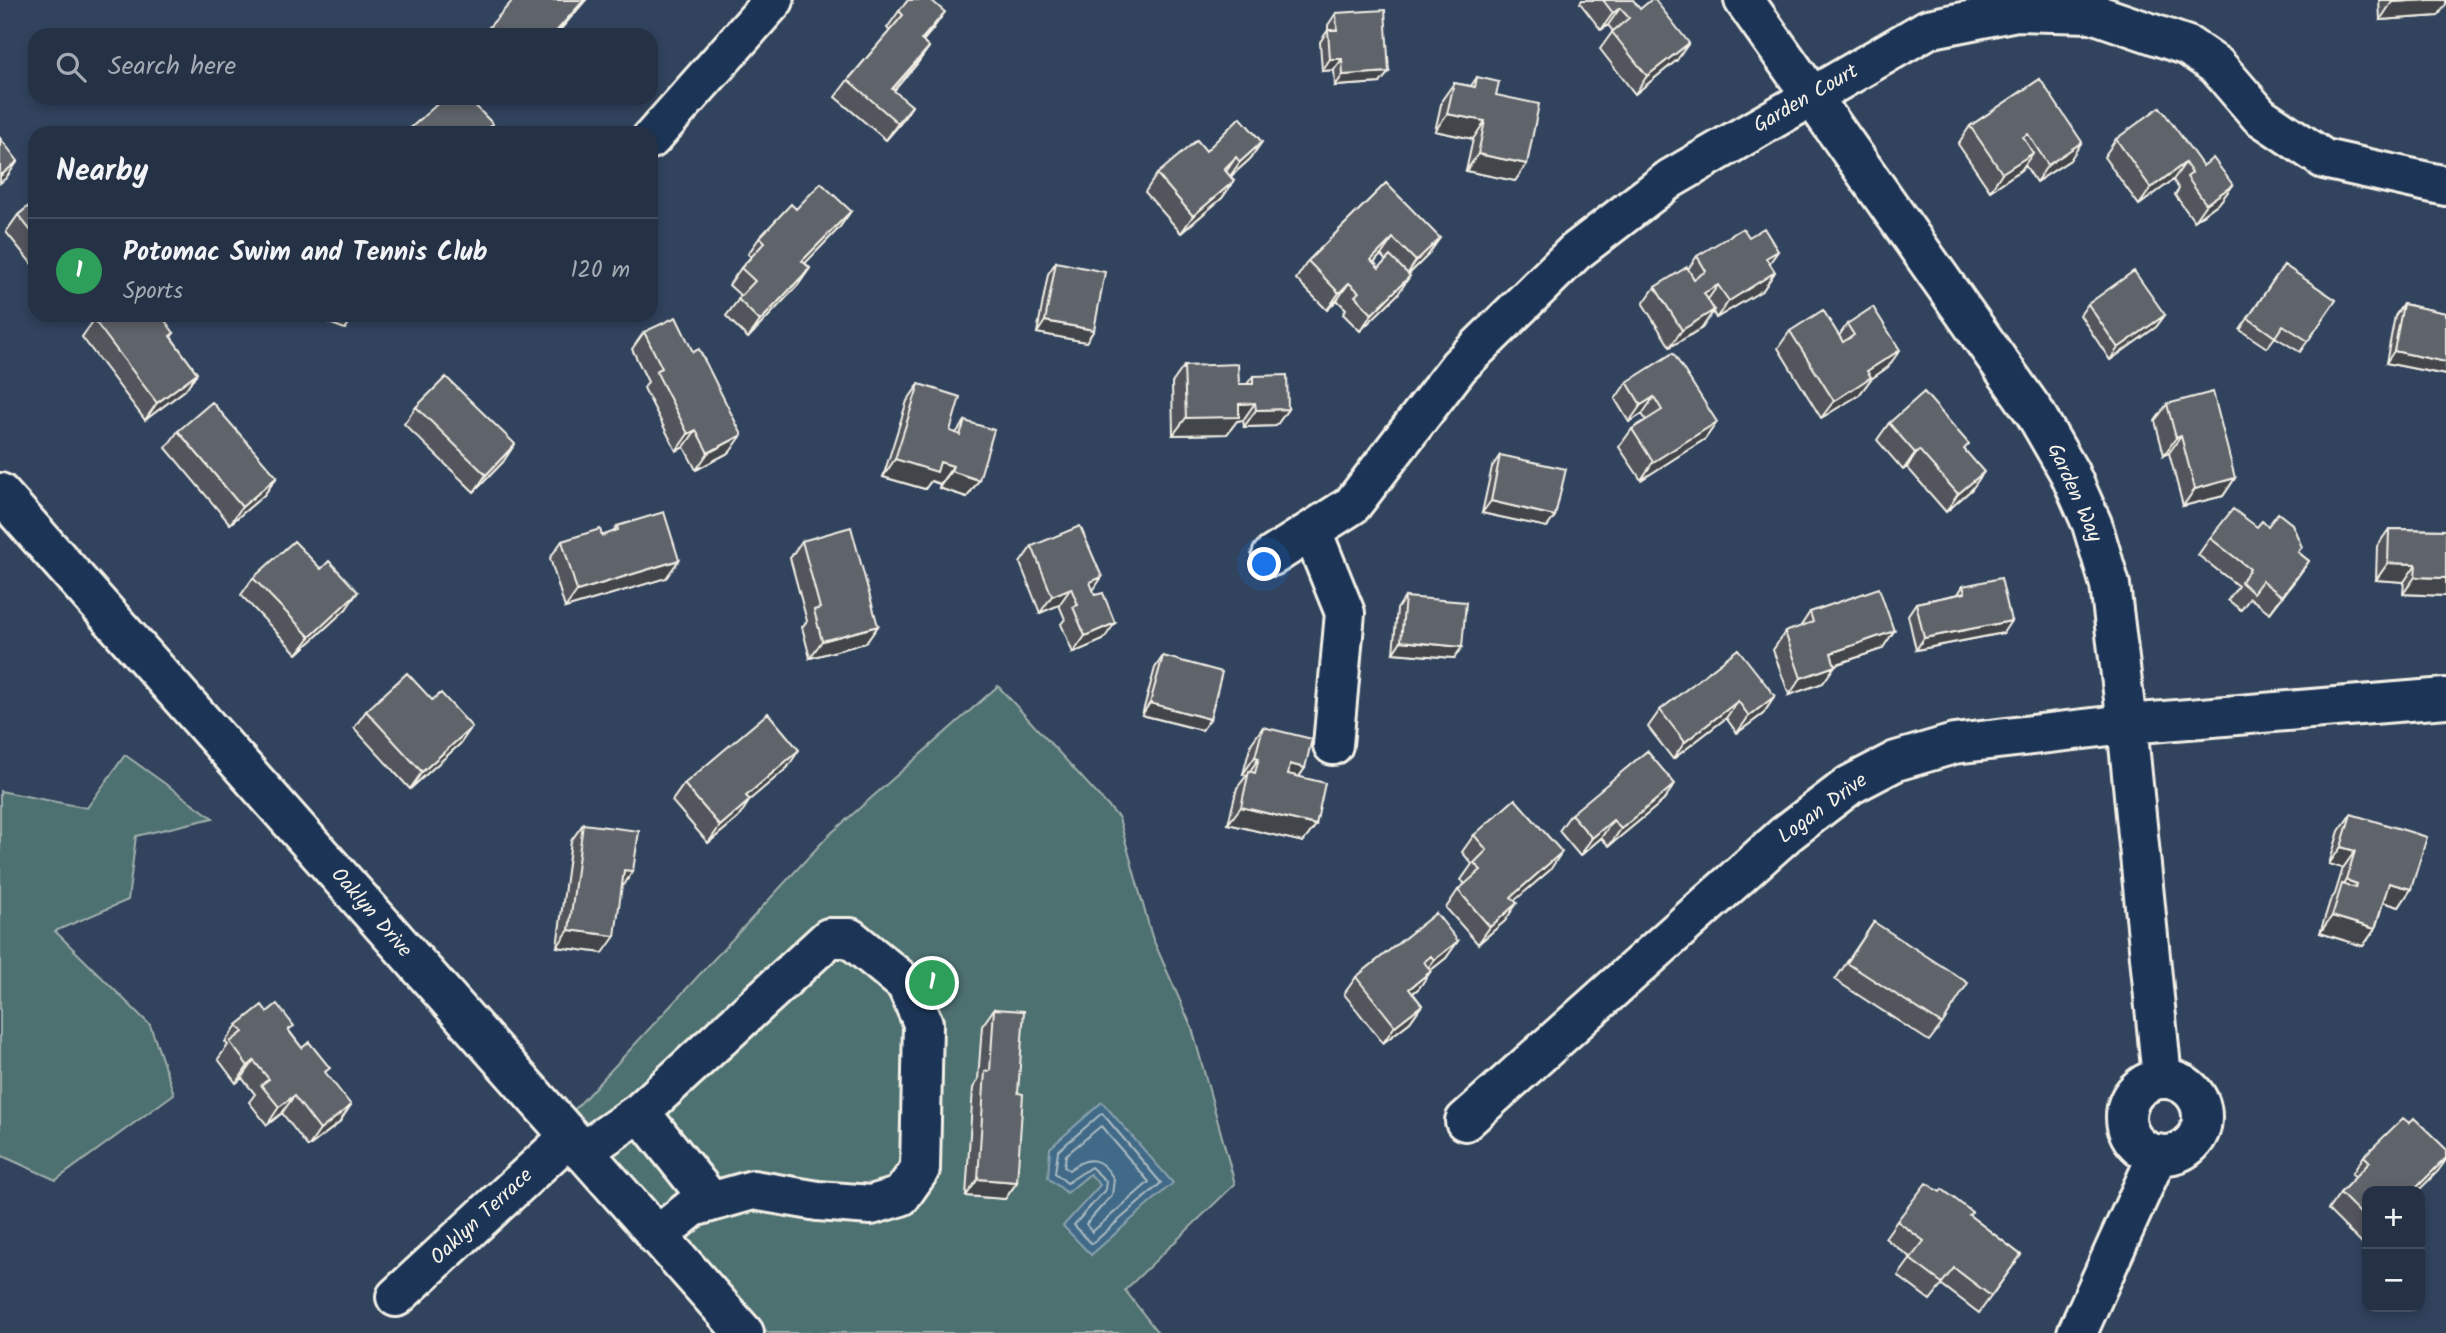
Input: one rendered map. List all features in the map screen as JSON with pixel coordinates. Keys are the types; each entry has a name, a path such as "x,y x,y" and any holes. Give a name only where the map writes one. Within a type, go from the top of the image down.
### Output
{"street":[{"path":"658,131 774,0"},
{"name":"Garden Way","path":"1744,0 1809,96 2035,413 2069,472 2092,524 2110,585 2127,724 2162,1079"},
{"name":"Garden Court","path":"1272,556 1352,505 1459,366 1575,252 1670,180 1809,96 1928,29 2017,11 2092,13 2188,46 2217,66 2260,116 2324,159 2446,186"},
{"name":"Oaklyn Drive","path":"0,493 744,1333"},
{"path":"1312,531 1345,613 1333,745"},
{"name":"Logan Drive","path":"1465,1121 1786,834 1850,785 1896,761 1954,744 2127,724 2446,698"},
{"name":"Oaklyn Terrace","path":"396,1297 576,1144 640,1112 830,938 850,938 906,984 923,1023 924,1113 920,1169 901,1196 871,1205 818,1201 753,1190 710,1200 693,1207 657,1236"},
{"path":"2162,1079 2175,1080 2189,1089 2200,1107 2202,1119 2192,1143 2182,1150 2158,1154 2136,1143 2125,1121 2131,1097 2150,1081 2162,1079"},
{"path":"640,1112 710,1200"},
{"path":"2077,1333 2158,1154"}],"green space":[{"path":"998,686 1119,818 1152,937 1192,1028 1235,1184 1125,1290 1158,1333 768,1333 574,1110 828,836"},
{"path":"125,755 213,818 136,836 128,900 55,931 150,1025 174,1094 56,1180 0,1155 0,791 87,808"}],"water":[{"path":"1102,1102 1173,1183 1091,1255 1063,1226 1100,1185 1090,1174 1067,1193 1048,1178 1050,1148"}],"building":[{"path":"513,0 584,0 559,28 488,28"},
{"path":"908,0 931,0 945,12 921,40 929,47 892,89 912,106 898,123 848,80 903,15 899,11"},
{"path":"1603,0 1633,0 1640,9 1655,0 1689,43 1647,76 1612,32 1629,18 1620,8 1613,13"},
{"path":"2392,0 2429,0 2392,2"},
{"path":"1385,10 1389,72 1343,75 1342,59 1330,59 1328,30 1337,30 1336,13"},
{"path":"1477,77 1499,82 1496,95 1539,104 1527,164 1478,154 1485,121 1447,114 1454,83 1475,87"},
{"path":"2040,79 2082,142 2048,165 2028,134 2023,137 2033,153 2002,173 1970,126"},
{"path":"436,105 475,105 493,124 491,126 413,126"},
{"path":"2160,107 2203,166 2213,158 2233,185 2206,204 2187,177 2192,173 2185,163 2151,188 2116,139"},
{"path":"1240,117 1262,142 1240,162 1236,157 1224,169 1234,181 1193,216 1157,174 1197,140 1206,151"},
{"path":"0,138 18,161 0,176"},
{"path":"821,183 851,211 802,261 810,268 760,321 738,299 755,281 741,268 765,242 760,237 791,204 796,209"},
{"path":"1386,183 1440,238 1416,261 1393,238 1371,260 1379,268 1390,256 1410,276 1372,314 1355,296 1359,292 1349,283 1339,293 1308,261"},
{"path":"28,207 28,227 18,215"},
{"path":"1743,228 1749,237 1764,228 1778,251 1766,258 1775,272 1729,301 1718,285 1704,293 1714,310 1682,330 1655,287 1687,267 1694,279 1706,271 1697,256"},
{"path":"1056,262 1105,272 1094,330 1045,321"},
{"path":"2284,265 2336,300 2308,341 2283,325 2275,337 2248,318"},
{"path":"2134,271 2165,315 2118,348 2088,304"},
{"path":"2403,304 2446,313 2446,362 2394,351"},
{"path":"1873,307 1900,350 1867,371 1871,377 1834,401 1790,331 1823,310 1843,342 1854,335 1847,324"},
{"path":"676,317 693,352 699,349 742,435 708,453 696,430 688,434 656,371 662,368 644,332"},
{"path":"96,322 166,322 174,333 170,336 197,373 157,403"},
{"path":"1673,353 1717,422 1653,462 1632,429 1662,410 1654,397 1641,405 1627,382"},
{"path":"1238,364 1239,384 1253,384 1253,376 1287,375 1288,409 1256,410 1255,403 1239,404 1239,417 1186,418 1184,366"},
{"path":"446,377 515,444 486,475 416,407"},
{"path":"919,384 960,397 950,431 960,435 965,421 994,430 979,480 951,471 953,466 940,462 937,472 895,459"},
{"path":"1924,392 1969,444 1964,449 1984,472 1958,494 1919,450 1915,453 1889,423"},
{"path":"2213,392 2235,478 2195,489 2181,436 2176,438 2167,404"},
{"path":"212,402 277,477 242,507 178,431"},
{"path":"1500,455 1566,469 1555,516 1491,501"},
{"path":"2233,509 2257,527 2262,521 2268,526 2278,513 2292,524 2302,547 2298,552 2309,561 2282,596 2262,581 2253,593 2241,582 2250,569 2210,538"},
{"path":"664,512 679,560 577,591 562,541 600,529 602,536 618,530 617,526"},
{"path":"1080,526 1102,577 1090,582 1095,595 1103,593 1115,623 1085,636 1073,607 1078,605 1071,588 1052,596 1032,546"},
{"path":"851,527 878,626 822,641 814,610 820,608 802,541"},
{"path":"2389,529 2446,530 2446,578 2415,577 2416,564 2388,563"},
{"path":"294,541 321,569 329,561 358,592 310,637 253,578"},
{"path":"2001,578 2011,621 1924,638 1916,603 1965,593 1963,586"},
{"path":"1879,588 1894,631 1831,653 1835,666 1801,678 1785,632 1813,622 1810,612"},
{"path":"1405,597 1466,602 1462,647 1401,641"},
{"path":"1738,649 1775,696 1749,716 1738,701 1685,742 1660,710"},
{"path":"1163,656 1222,672 1210,719 1150,703"},
{"path":"407,673 432,700 441,693 472,727 422,772 366,711"},
{"path":"768,713 799,750 746,796 750,800 720,826 684,784"},
{"path":"1263,727 1312,739 1305,768 1290,764 1288,774 1325,783 1316,825 1241,807 1249,771 1255,773 1259,758 1255,757"},
{"path":"1647,751 1675,784 1621,829 1613,820 1592,838 1571,814"},
{"path":"1515,799 1562,852 1511,897 1517,903 1490,927 1458,890 1481,870 1474,863 1487,850 1474,835"},
{"path":"2351,814 2427,837 2411,889 2389,883 2375,929 2332,916 2342,884 2356,888 2357,884 2346,880 2355,851 2341,847"},
{"path":"583,824 639,831 633,871 624,870 615,936 569,930"},
{"path":"1436,913 1458,941 1434,960 1431,956 1424,962 1431,971 1409,989 1422,1005 1395,1026 1356,977"},
{"path":"1874,922 1968,983 1942,1024 1847,963"},
{"path":"277,1004 294,1026 288,1030 302,1048 309,1042 330,1068 325,1072 351,1105 320,1130 294,1096 279,1107 261,1085 269,1079 254,1061 248,1066 230,1042 243,1032 237,1025 262,1005 267,1012"},
{"path":"994,1009 1024,1011 1018,1093 1023,1094 1017,1182 978,1179 985,1071 990,1071"},
{"path":"2403,1118 2409,1123 2414,1118 2446,1149 2446,1158 2418,1186 2362,1186 2362,1215 2340,1193 2370,1162 2364,1156"},
{"path":"1926,1183 1940,1192 1942,1189 1972,1212 1969,1215 2021,1255 1991,1296 1954,1268 1942,1283 1910,1259 1924,1241 1897,1221"}],"place":[{"name":"Potomac Swim and Tennis Club","path":"932,983"}]}
